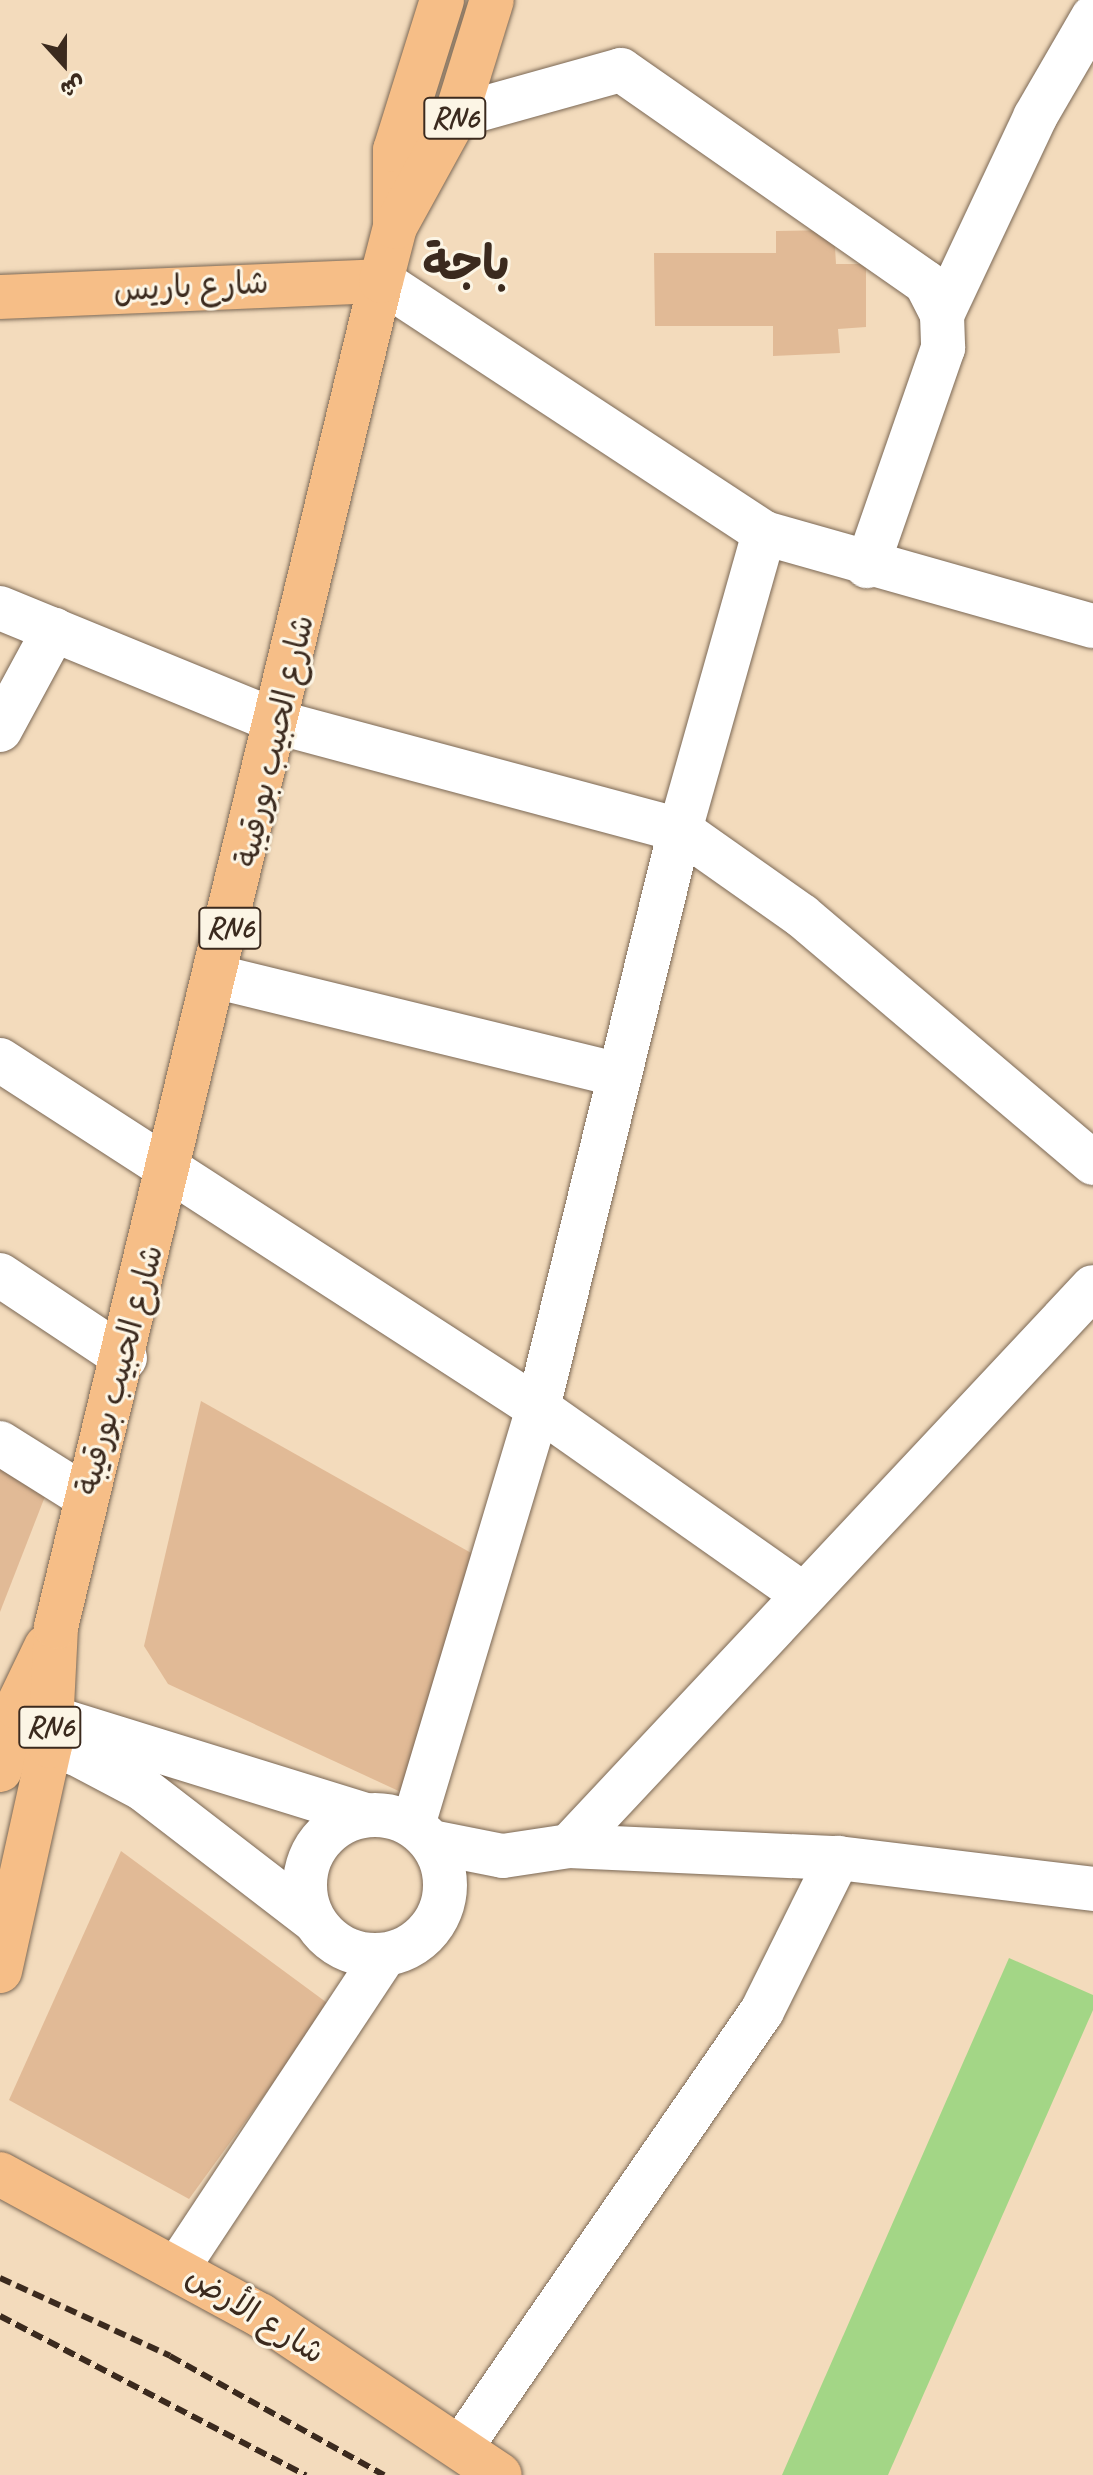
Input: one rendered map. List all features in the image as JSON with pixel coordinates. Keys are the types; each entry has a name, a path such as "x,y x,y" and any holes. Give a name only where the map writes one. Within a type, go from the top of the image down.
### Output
{"main road":[{"name":"شارع الحبيب بورقيبة","path":"395,227 395,150 442,0"},
{"name":"شارع الحبيب بورقيبة","path":"18,1730 56,1627 86,1497 125,1358 280,723 395,227 456,116 492,0"},
{"name":"شارع باريس","path":"0,297 381,281"},
{"name":"RN6","path":"0,1971 32,1826 18,1730"},
{"name":"شارع الأرض","path":"0,2174 178,2267 500,2475"}],"street":[{"path":"867,566 939,364 942,315 1035,117 1093,17"},
{"path":"456,116 600,71 640,77 926,283 942,315"},
{"path":"381,281 764,533 867,566 1093,626"},
{"path":"440,1915 446,1878 422,1834 538,1408 680,830 764,533"},
{"path":"0,608 280,723 680,830 802,916 1093,1163"},
{"path":"0,730 54,630"},
{"path":"218,977 619,1075"},
{"path":"0,1060 173,1166 538,1408 800,1592"},
{"path":"0,1275 125,1358"},
{"path":"569,1846 800,1592 1093,1287"},
{"path":"0,1443 86,1497"},
{"path":"18,1730 143,1789 356,1954 384,1956 417,1943 440,1915 503,1856"},
{"path":"18,1730 366,1815 503,1856 569,1846 838,1858 1093,1889"},
{"path":"313,1920 304,1894 319,1842 366,1815"},
{"path":"461,2447 762,2011 838,1858"},
{"path":"178,2267 384,1956"}],"green space":[{"path":"1009,1958 1093,1995 1093,2010 888,2475 782,2475"}],"building":[{"path":"834,230 836,264 866,264 866,327 838,329 840,353 773,356 773,326 655,326 654,253 776,253 776,231"},
{"path":"201,1401 473,1554 418,1800 168,1684 144,1646"},
{"path":"0,1450 51,1481 0,1612"},
{"path":"121,1851 330,2005 189,2199 9,2100"}],"railway":[{"path":"0,2278 170,2356 384,2475"},
{"path":"0,2316 306,2475"}],"district":[{"name":"باجة","path":"466,264"}]}
